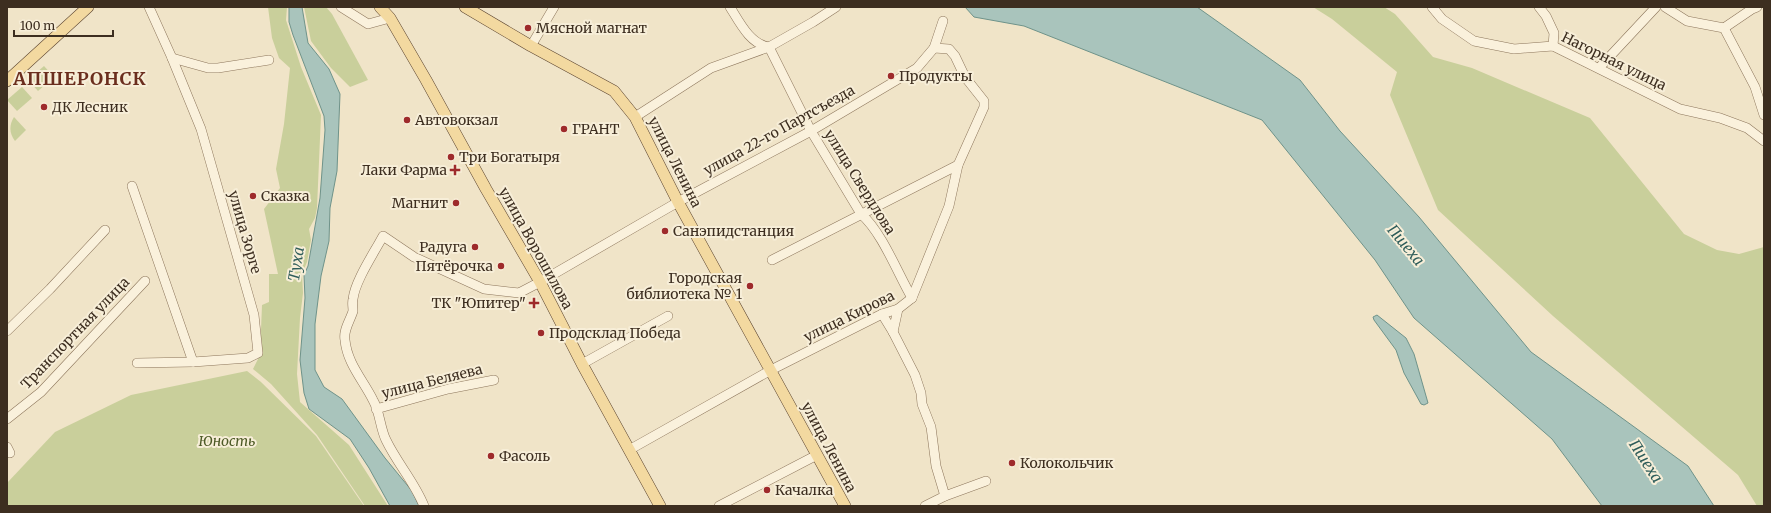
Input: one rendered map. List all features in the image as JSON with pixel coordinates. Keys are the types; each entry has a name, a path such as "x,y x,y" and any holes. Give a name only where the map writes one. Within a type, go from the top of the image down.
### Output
{"main road":[{"path":"7,81 87,7"},
{"name":"улица Ворошилова","path":"380,7 390,18 540,282 582,364 660,506"},
{"name":"улица Ленина","path":"465,7 614,92 635,117 678,202 817,454 844,506"}],"street":[{"name":"улица Зорге","path":"137,364 248,358 258,353 254,314 201,129 149,7"},
{"path":"341,7 368,24 390,18"},
{"path":"531,46 554,7"},
{"path":"730,7 754,41 760,46 769,47"},
{"path":"635,117 711,68 769,47 836,7"},
{"name":"Нагорная улица","path":"1432,7 1442,19 1474,40 1514,49 1553,46 1680,109 1720,118 1747,128 1764,141"},
{"path":"1539,7 1546,16 1554,33 1553,46"},
{"path":"1599,68 1656,7"},
{"path":"1665,7 1687,21 1724,28 1757,7"},
{"name":"улица 22-го Партсъезда","path":"375,405 354,368 344,339 348,321 353,311 353,299 357,287 383,236 414,257 484,289 519,293 678,202 811,131 917,68 934,48 942,21"},
{"path":"1724,28 1755,87 1764,115"},
{"name":"улица Свердлова","path":"769,47 811,131 861,214 868,220 879,238 912,298"},
{"name":"улица Кирова","path":"629,450 771,370 882,314 898,309 912,298 949,206 958,165 984,107 984,101 965,77 955,56 949,50 934,48"},
{"path":"172,58 208,68 218,68 269,60"},
{"path":"772,260 958,165"},
{"path":"132,186 193,362"},
{"path":"7,331 50,289 105,230"},
{"name":"Транспортная улица","path":"7,419 41,392 145,281"},
{"path":"893,332 898,309"},
{"path":"882,314 915,375 921,393 922,404 931,427 936,466 945,496"},
{"path":"582,364 668,316"},
{"name":"улица Беляева","path":"375,405 494,380"},
{"path":"375,405 385,439 400,466 420,496 424,506"},
{"path":"719,506 817,454"},
{"path":"925,506 945,496 986,481"}],"green space":[{"path":"268,7 287,7 286,20 301,67 321,115 317,208 315,218 309,229 311,240 307,262 302,274 303,293 297,374 300,402 349,445 388,506 365,506 317,435 271,384 253,369 260,355 262,305 269,302 269,274 278,274 264,209 280,188 276,169 284,124 290,68 279,58 272,38"},
{"path":"304,7 326,7 332,14 368,80 350,87 331,68 311,41"},
{"path":"1313,7 1384,7 1395,14 1433,57 1472,68 1590,118 1684,234 1717,250 1739,254 1764,247 1764,506 1757,506 1738,475 1553,316 1438,210 1390,95 1397,72 1332,19"},
{"path":"44,66 54,77 38,91 28,80"},
{"path":"22,87 32,98 17,111 7,100"},
{"path":"14,117 26,130 15,141 10,129"},
{"name":"Юность","path":"247,371 261,382 316,436 364,506 7,506 7,483 55,432 131,395"}],"water":[{"path":"289,7 302,7 308,43 329,69 340,94 337,171 330,208 329,241 321,276 315,324 315,370 324,387 342,399 385,458 412,491 419,506 390,506 369,468 350,439 309,409 304,393 300,360 305,298 304,275 308,266 320,198 325,130 324,116 289,22"},
{"name":"Пшеха","path":"965,7 1197,7 1300,80 1340,131 1419,217 1531,352 1688,466 1714,506 1602,506 1552,439 1414,318 1375,260 1262,120 1024,26 974,17"},
{"path":"1377,315 1406,338 1414,354 1428,403 1424,405 1421,404 1404,373 1396,350 1374,320 1373,317"}],"place":[{"name":"Мясной магнат","path":"528,28"},
{"name":"Продукты","path":"891,76"},
{"name":"ДК Лесник","path":"44,107"},
{"name":"Автовокзал","path":"407,120"},
{"name":"ГРАНТ","path":"564,129"},
{"name":"Три Богатыря","path":"451,157"},
{"name":"Лаки Фарма","path":"455,170"},
{"name":"Сказка","path":"253,196"},
{"name":"Магнит","path":"456,203"},
{"name":"Санэпидстанция","path":"665,231"},
{"name":"Радуга","path":"475,247"},
{"name":"Пятёрочка","path":"501,266"},
{"name":"Городская библиотека № 1","path":"750,286"},
{"name":"ТК \"Юпитер\"","path":"534,303"},
{"name":"Продсклад Победа","path":"541,333"},
{"name":"Фасоль","path":"491,456"},
{"name":"Колокольчик","path":"1012,463"},
{"name":"Качалка","path":"767,490"}],"district":[{"name":"АПШЕРОНСК","path":"80,78"}],"water label":[{"name":"Туха","path":"296,264"}]}
